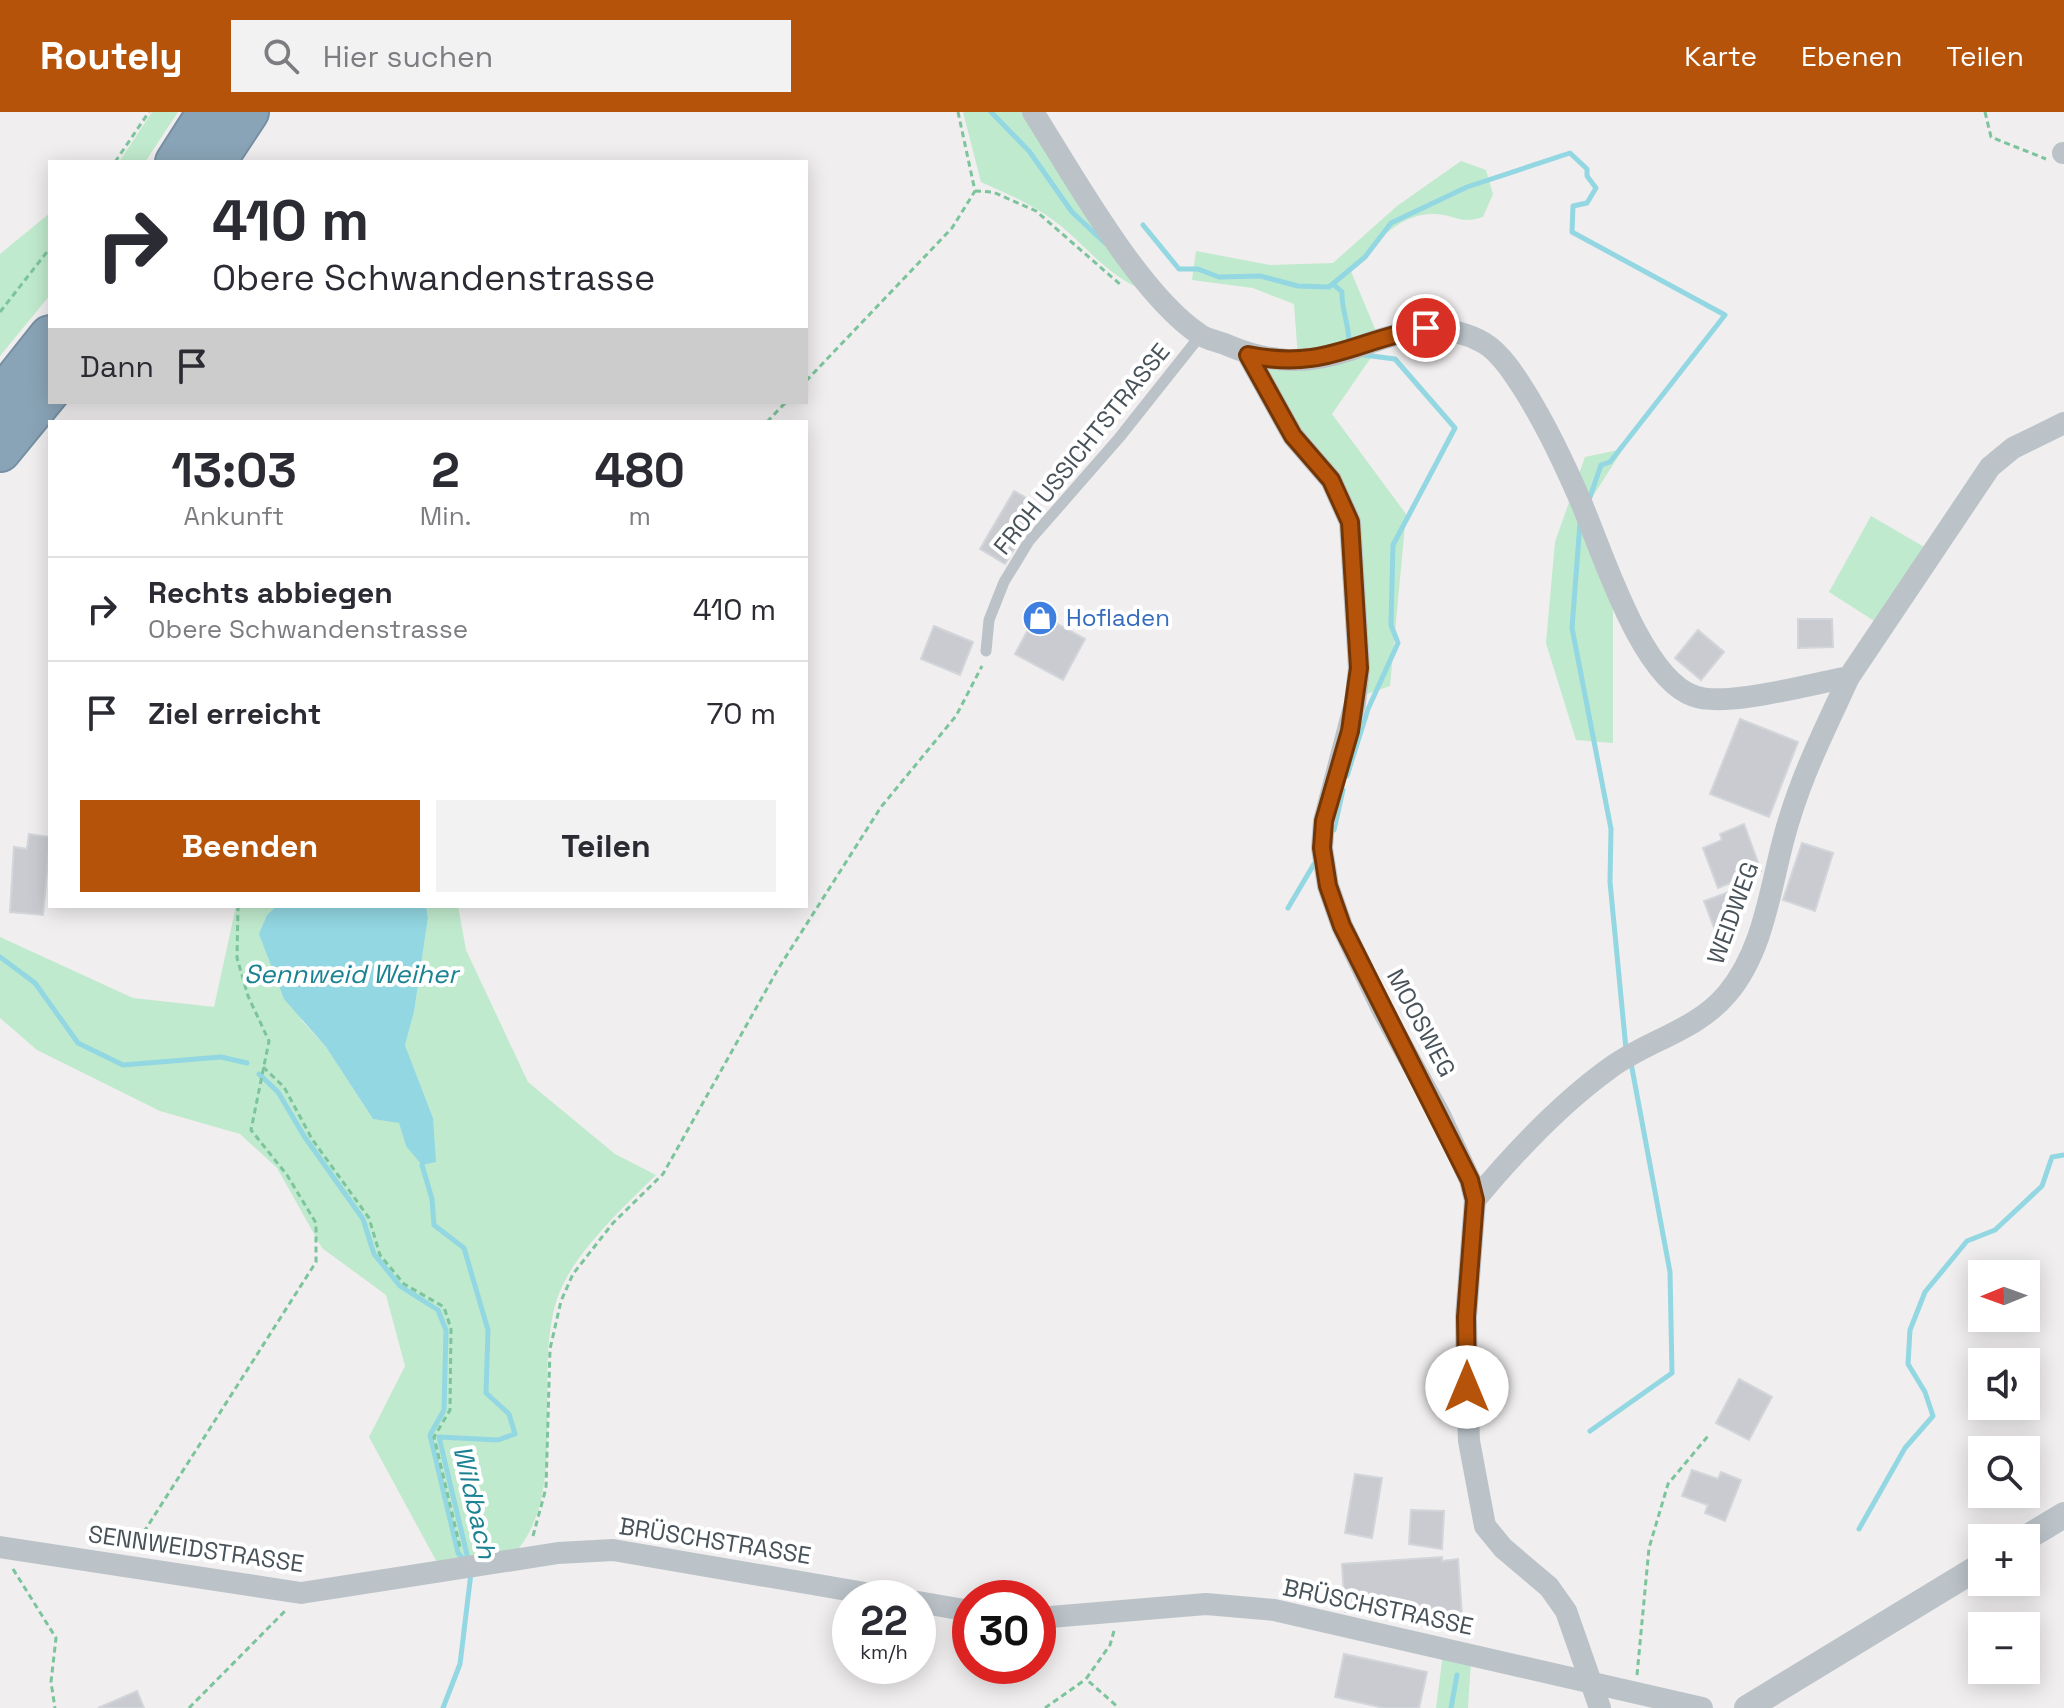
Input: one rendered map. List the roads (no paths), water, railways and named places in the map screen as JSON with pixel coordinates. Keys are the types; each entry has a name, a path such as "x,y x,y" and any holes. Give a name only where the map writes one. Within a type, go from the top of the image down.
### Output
{"highway":[{"path":"177,160 208,112"},
{"path":"216,160 248,112"},
{"path":"0,399 48,339"},
{"path":"0,451 48,392"}],"street":[{"path":"1033,112 1158,299 1200,336 1248,355 1281,362 1310,361 1398,333 1426,328 1450,331 1485,343 1514,374 1533,404 1581,501 1619,596 1651,657 1670,682 1695,697 1716,699 1849,677"},
{"name":"MOOSWEG","path":"1248,355 1293,436 1331,480 1350,522 1359,668 1350,731 1324,821 1322,848 1328,886 1342,926 1461,1158 1475,1200 1466,1317 1467,1400 1469,1441 1485,1526 1557,1599 1575,1631 1600,1708"},
{"name":"WEIDWEG","path":"1475,1200 1557,1113 1610,1068 1695,1023 1730,991 1744,967 1764,914 1802,779 1849,677 1990,467 2013,448 2064,423"},
{"path":"2040,1530 2064,1515"},
{"name":"BRÜSCHSTRASSE","path":"527,1558 587,1550 641,1552 832,1587"},
{"name":"SENNWEIDSTRASSE","path":"4,1554 123,1566 301,1593 467,1563 527,1558"},
{"path":"1747,1708 1968,1574"},
{"name":"BRÜSCHSTRASSE","path":"1056,1616 1206,1604 1274,1610 1702,1708"}],"lane":[{"name":"FROH USSICHTSTRASSE","path":"986,651 989,620 1004,582 1029,541 1137,416 1200,336"}],"water":[{"name":"Sennweid Weiher","path":"274,908 426,908 428,918 414,1012 405,1045 433,1118 436,1162 422,1165 406,1146 399,1123 373,1119 326,1047 284,999 259,934 267,915"}],"waterway":[{"path":"991,112 1029,151 1072,212 1105,243"},
{"path":"1143,225 1179,269 1198,269 1219,277 1260,276 1298,286 1329,287 1365,257 1391,223 1467,187 1570,153 1587,169 1587,176 1596,188 1587,203 1573,206 1572,232 1725,315 1610,462 1601,465 1589,500"},
{"path":"1333,284 1342,292 1349,342"},
{"path":"1347,776 1368,709 1398,643 1391,625 1393,545 1455,428 1395,359 1364,355"},
{"path":"1580,523 1572,628 1611,829 1610,882 1626,1049"},
{"path":"1334,830 1343,790"},
{"path":"1288,908 1314,864"},
{"path":"0,957 35,983 78,1043 123,1065 221,1057 247,1063"},
{"path":"1590,1431 1672,1373 1670,1272 1631,1063"},
{"path":"259,1074 278,1092 304,1136 363,1219 374,1254 400,1286 438,1310 446,1330 444,1410 430,1435 458,1553 466,1562"},
{"path":"1859,1529 1905,1448 1933,1416 1925,1392 1908,1364 1910,1330 1925,1292 1967,1241 1995,1230 2042,1186 2052,1157 2064,1155"},
{"name":"Wildbach","path":"422,1165 432,1199 434,1225 464,1248 488,1330 486,1393 509,1414 515,1434 498,1440 439,1437 468,1559"},
{"name":"Wildbach","path":"443,1708 460,1664 471,1573"},
{"path":"1451,1708 1457,1675"}],"place":[{"name":"Hofladen","path":"1040,618"}]}
